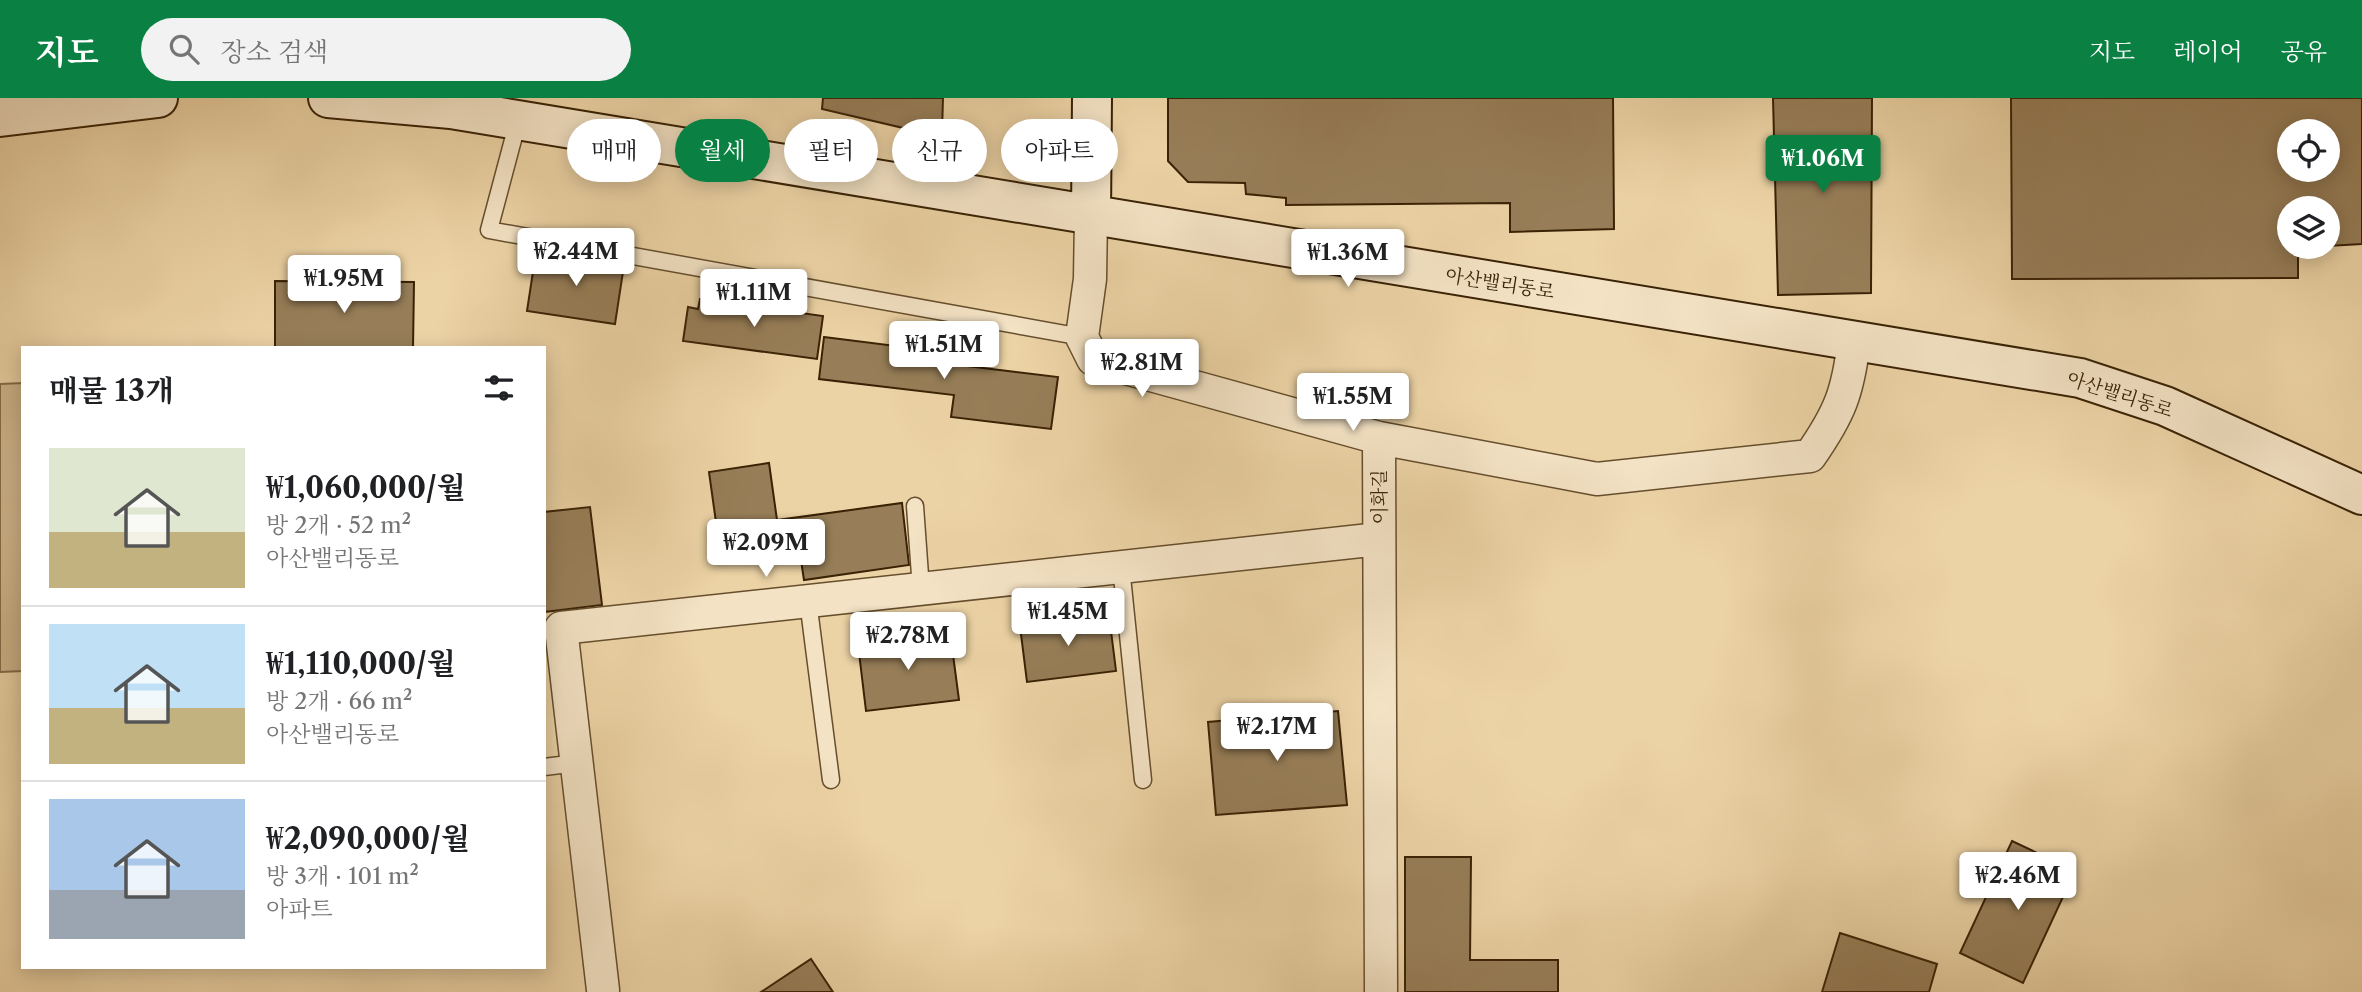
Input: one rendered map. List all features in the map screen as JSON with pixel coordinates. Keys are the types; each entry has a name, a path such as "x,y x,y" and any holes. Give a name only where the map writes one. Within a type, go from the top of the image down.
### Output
{"street":[{"path":"0,117 158,98"},
{"name":"아산밸리동로","path":"328,98 451,109 2080,378 2165,407 2362,495"},
{"path":"1092,98 1090,279 1082,337 1093,359 1379,438 1597,479 1810,456 1833,424 1849,381 1854,341"},
{"name":"이화길","path":"1379,438 1381,992"},
{"path":"594,991 577,763 561,628 1379,539"}],"lane":[{"path":"518,121 489,230 1082,337"},
{"path":"915,506 921,589"},
{"path":"1121,567 1143,780"},
{"path":"808,601 831,780"},
{"path":"546,767 577,763"}],"shaded area":[{"path":"21,383 21,671 0,672 0,384"}],"building":[{"path":"823,98 943,98 942,119 892,119 892,125 878,122 878,119 865,119 822,109"},
{"path":"1168,98 1613,98 1614,229 1510,232 1510,203 1286,205 1286,198 1246,194 1245,183 1188,182 1168,161"},
{"path":"1773,98 1872,98 1871,293 1778,295"},
{"path":"2011,98 2362,98 2362,244 2340,245 2340,196 2277,196 2277,259 2298,259 2298,278 2012,279"},
{"path":"536,252 624,265 615,324 527,311"},
{"path":"275,281 414,282 413,346 275,346"},
{"path":"700,299 823,316 817,359 683,341 688,307 698,309"},
{"path":"824,337 952,353 951,364 1058,377 1051,429 951,417 954,395 819,379"},
{"path":"769,463 777,520 902,503 909,565 804,580 799,547 721,558 709,472"},
{"path":"590,507 602,605 546,612 546,512"},
{"path":"1109,615 1116,671 1027,682 1020,626"},
{"path":"950,632 959,700 866,711 858,644"},
{"path":"1338,711 1347,805 1216,815 1208,722"},
{"path":"2012,841 2075,871 2023,983 1960,953"},
{"path":"1405,857 1471,857 1470,960 1558,960 1558,992 1405,992"},
{"path":"1840,933 1937,964 1929,992 1822,992"},
{"path":"811,959 833,992 761,992"}]}
